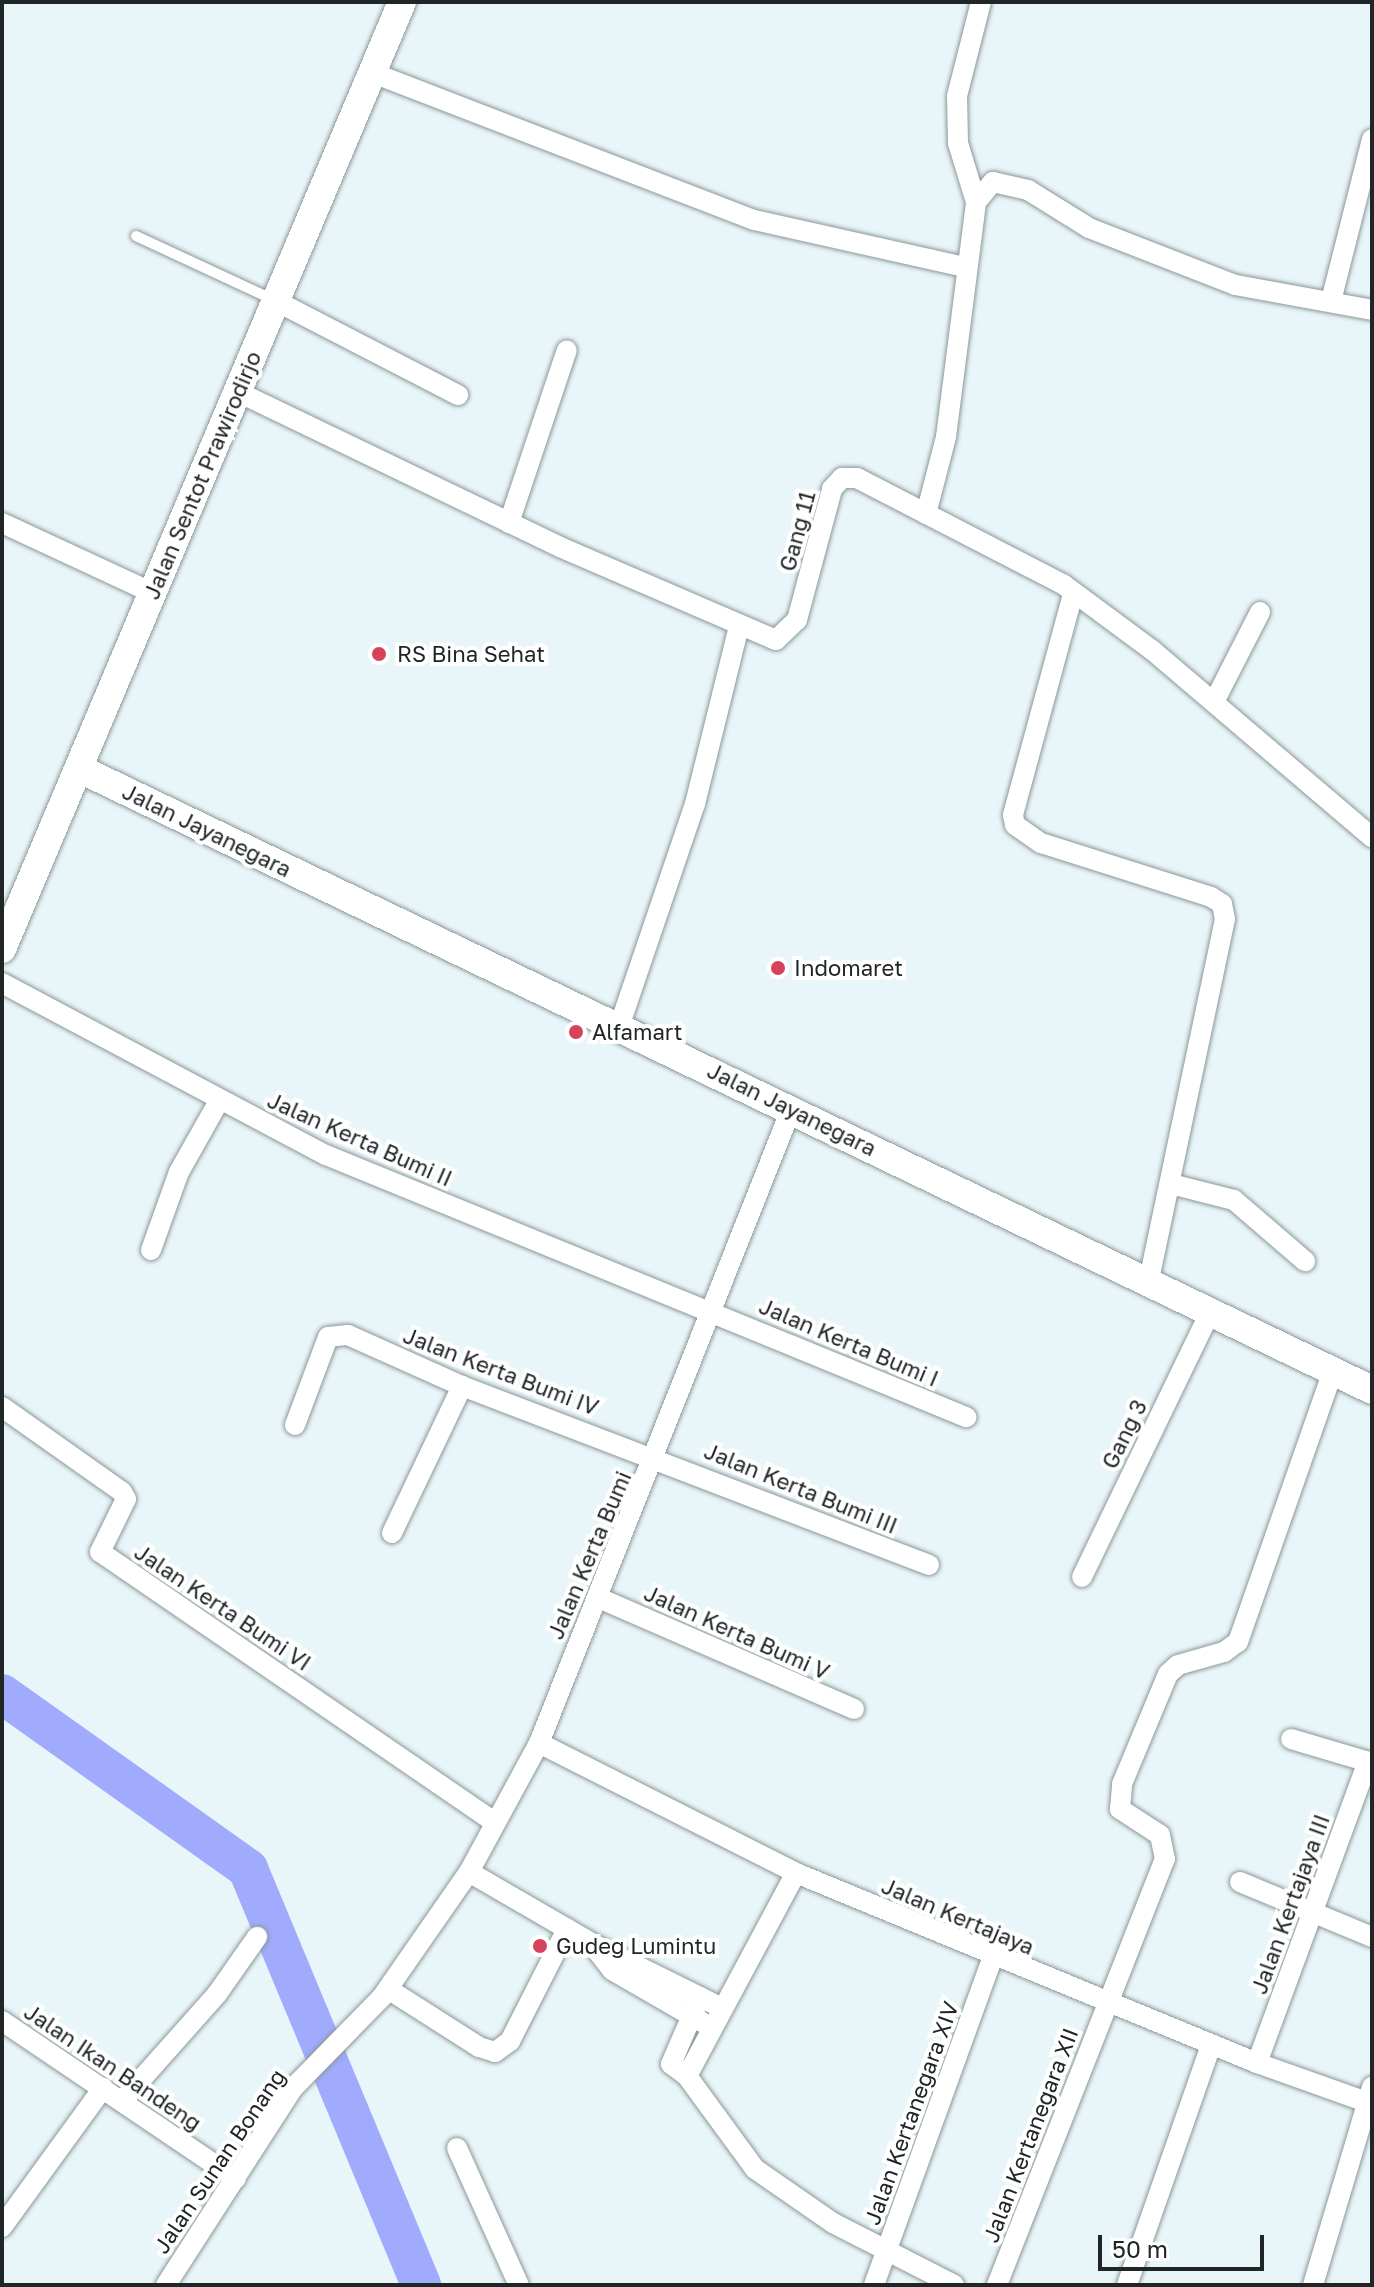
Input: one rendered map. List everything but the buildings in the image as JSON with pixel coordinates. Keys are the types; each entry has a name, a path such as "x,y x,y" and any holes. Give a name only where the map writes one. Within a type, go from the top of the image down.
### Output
{"street":[{"name":"Jalan Sentot Prawirodirjo","path":"2,949 402,2"},
{"path":"926,514 946,437 964,267 976,202 958,143 957,96 981,2"},
{"path":"373,73 754,220 964,267"},
{"path":"1331,301 1372,139"},
{"path":"976,202 993,182 1028,190 1089,228 1235,285 1372,310"},
{"path":"276,301 458,395"},
{"path":"509,523 567,350"},
{"name":"Gang 11","path":"236,391 509,523 776,640 797,620 832,489 842,478 857,478 1073,594 1214,702 1372,837"},
{"path":"2,523 153,593"},
{"path":"1073,594 1013,815 1015,825 1041,843 1211,897 1224,911 1171,1184 1148,1284"},
{"path":"1214,702 1260,612"},
{"path":"619,1027 695,804 739,626"},
{"name":"Jalan Jayanegara","path":"80,769 792,1107 1148,1284 1372,1390"},
{"name":"Jalan Kerta Bumi II","path":"2,983 219,1101 326,1155 713,1311"},
{"path":"151,1250 179,1172 219,1101"},
{"name":"Jalan Kerta Bumi","path":"385,1993 469,1872 539,1743 601,1599 792,1107"},
{"path":"1171,1184 1234,1200 1305,1261"},
{"name":"Jalan Kerta Bumi I","path":"713,1311 966,1417"},
{"name":"Gang 3","path":"1082,1577 1210,1312"},
{"name":"Jalan Kerta Bumi IV","path":"295,1425 328,1337 348,1335 462,1386 656,1456"},
{"name":"Jalan Kertanegara XII","path":"997,2285 1165,1859 1160,1835 1120,1809 1122,1784 1168,1674 1178,1665 1224,1652 1238,1642 1333,1371"},
{"path":"392,1533 462,1386"},
{"name":"Jalan Kerta Bumi VI","path":"2,1407 122,1492 126,1499 100,1552 495,1822"},
{"name":"Jalan Kerta Bumi III","path":"656,1456 929,1565"},
{"name":"Jalan Kerta Bumi V","path":"601,1599 854,1709"},
{"path":"1291,1739 1370,1763"},
{"name":"Jalan Kertajaya","path":"539,1743 796,1873 1211,2045 1257,2063 1370,2098"},
{"name":"Jalan Kertajaya III","path":"1257,2063 1370,1763"},
{"path":"469,1872 593,1944 722,2008"},
{"path":"687,2076 796,1873"},
{"path":"1240,1882 1372,1937"},
{"path":"385,1993 479,2047 495,2052 510,2041 567,1929"},
{"path":"122,2101 217,1994 257,1937"},
{"path":"593,1944 612,1970 712,2028"},
{"name":"Jalan Kertanegara XIV","path":"874,2285 993,1957"},
{"name":"Jalan Sunan Bonang","path":"166,2285 293,2088 385,1993"},
{"path":"700,1997 671,2064 687,2076 755,2169 833,2223 954,2285"},
{"name":"Jalan Ikan Bandeng","path":"2,2021 236,2179"},
{"path":"1127,2285 1211,2045"},
{"path":"2,2227 103,2088"},
{"path":"1313,2285 1370,2098"},
{"path":"457,2148 519,2285"}],"lane":[{"path":"136,236 276,301"}],"waterway":[{"path":"2,1694 248,1869 421,2285"}],"place":[{"name":"RS Bina Sehat","path":"379,654"},
{"name":"Indomaret","path":"778,968"},
{"name":"Alfamart","path":"576,1032"},
{"name":"Gudeg Lumintu","path":"540,1946"}]}
